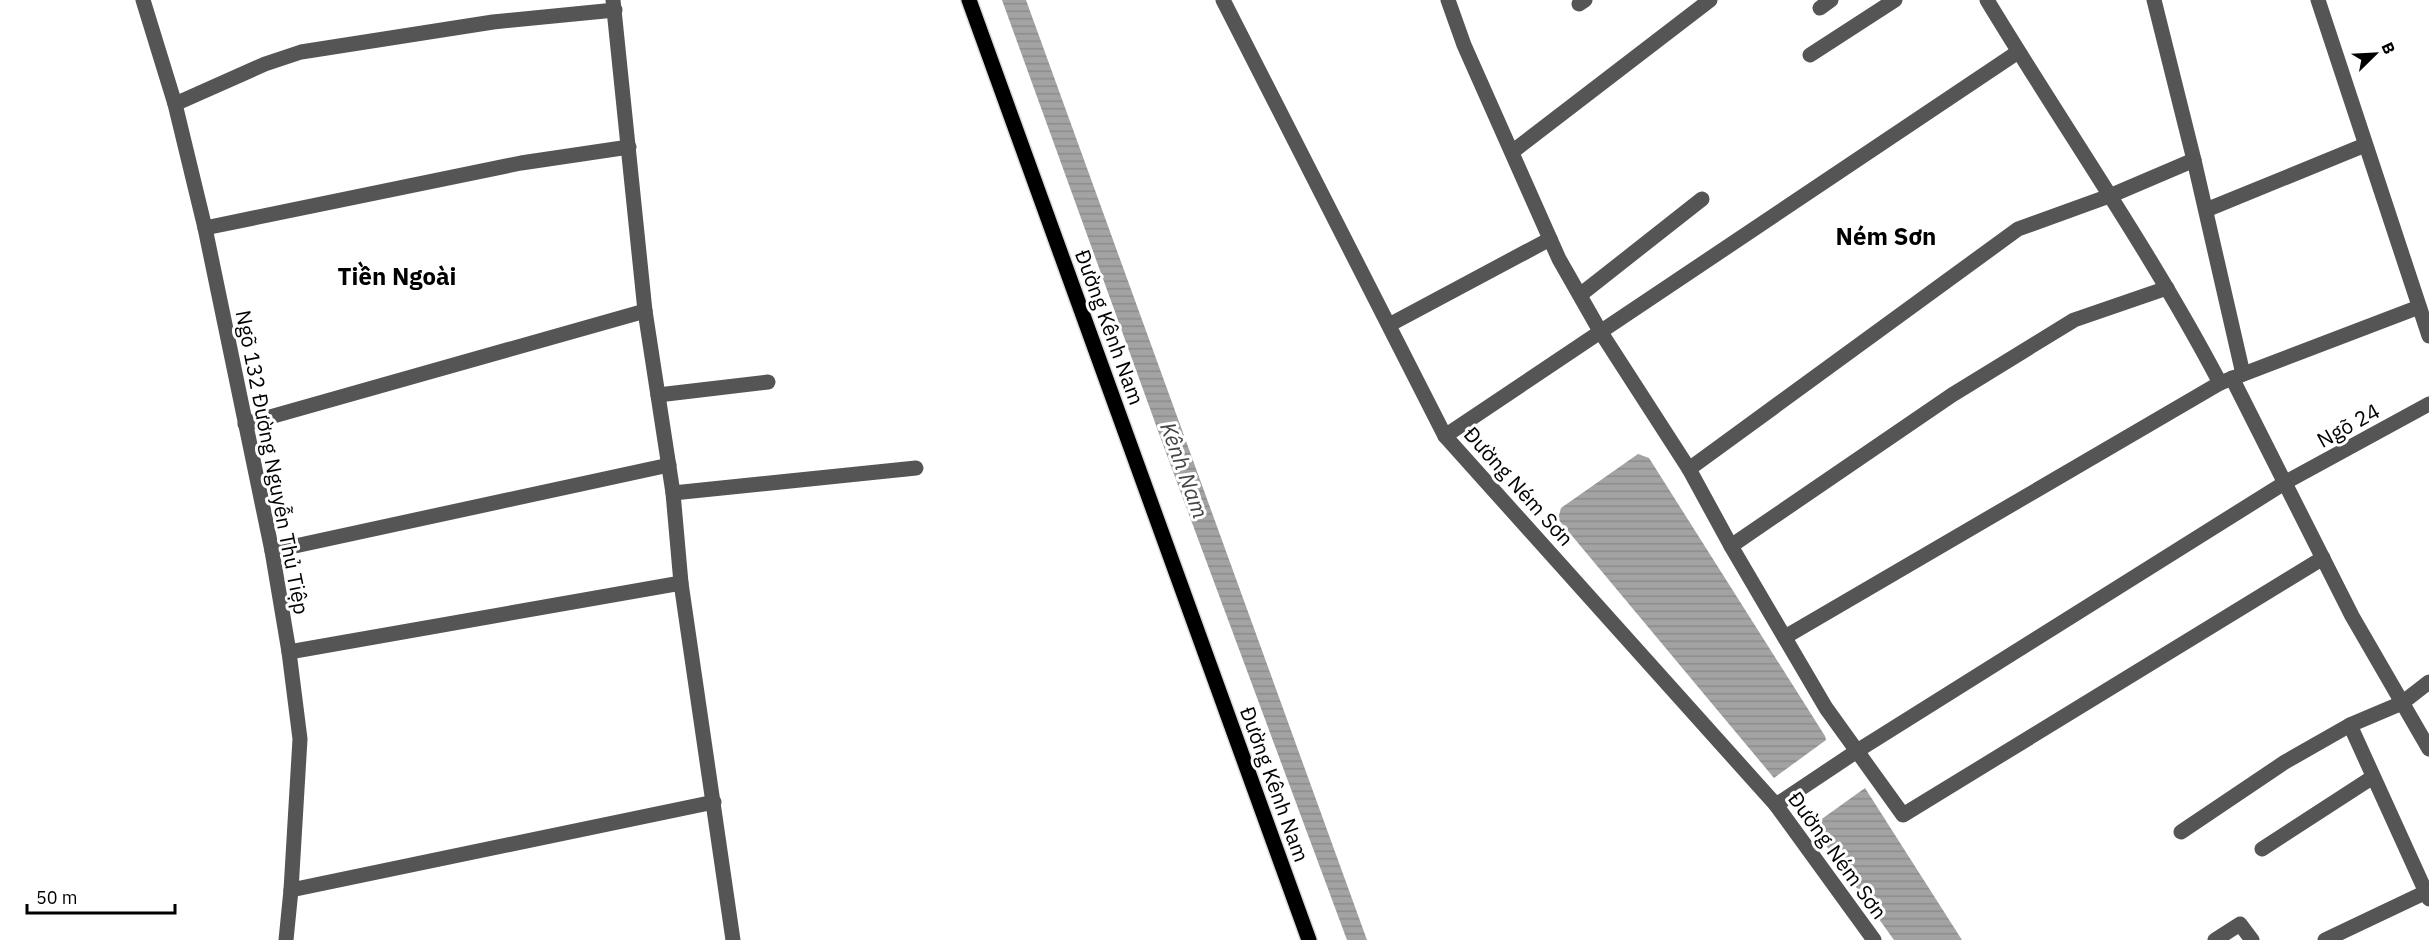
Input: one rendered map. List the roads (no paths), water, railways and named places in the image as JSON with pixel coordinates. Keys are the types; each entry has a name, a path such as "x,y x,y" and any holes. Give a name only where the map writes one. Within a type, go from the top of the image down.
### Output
{"main road":[{"name":"Đường Kênh Nam","path":"969,0 1309,940"}],"street":[{"name":"Ngõ 132 Đường Nguyễn Thủ Tiệp","path":"143,0 175,104 205,228 272,551 289,652 300,739 286,940"},
{"name":"Đường Ném Sơn","path":"1223,0 1445,436 1776,805 1874,940"},
{"path":"1448,0 1464,45 1550,239 1600,331 1689,468 1731,546 1826,708 1904,815 2323,558"},
{"path":"1512,152 1710,0"},
{"path":"1810,55 1895,0"},
{"path":"1987,0 2018,52 2112,195 2167,288 2232,378 2352,616 2429,749"},
{"path":"2154,0 2206,210 2232,378"},
{"path":"2318,0 2429,336"},
{"path":"175,104 265,64 301,52 614,5 645,311 673,493 681,583 733,940"},
{"path":"1445,436 2018,52"},
{"path":"2206,210 2365,145"},
{"path":"205,228 521,163 629,147"},
{"path":"1689,468 2018,229 2112,195 2194,159"},
{"path":"1580,295 1702,199"},
{"path":"1389,325 1550,239"},
{"path":"1731,546 1952,395 2074,320 2167,288"},
{"path":"1785,637 2232,378 2419,308"},
{"path":"245,424 645,311"},
{"path":"658,395 768,382"},
{"name":"Ngõ 24","path":"1776,805 1857,751 2286,482 2429,404"},
{"path":"272,551 669,465"},
{"path":"673,493 916,468"},
{"path":"289,652 681,583"},
{"path":"2181,832 2285,762 2350,725 2402,703 2429,682"},
{"path":"2325,940 2427,895 2350,725"},
{"path":"2262,849 2373,777"},
{"path":"291,890 714,802"},
{"path":"2215,940 2240,924 2252,940"}],"water":[{"name":"Kênh Nam","path":"1002,0 1026,0 1367,940 1347,940 1165,450"},
{"path":"1638,454 1649,458 1825,736 1826,740 1774,778 1558,519 1561,508"},
{"path":"1865,788 1962,940 1894,940 1812,826"}],"district":[{"name":"Ném Sơn","path":"1886,236"},
{"name":"Tiền Ngoài","path":"397,276"}]}
